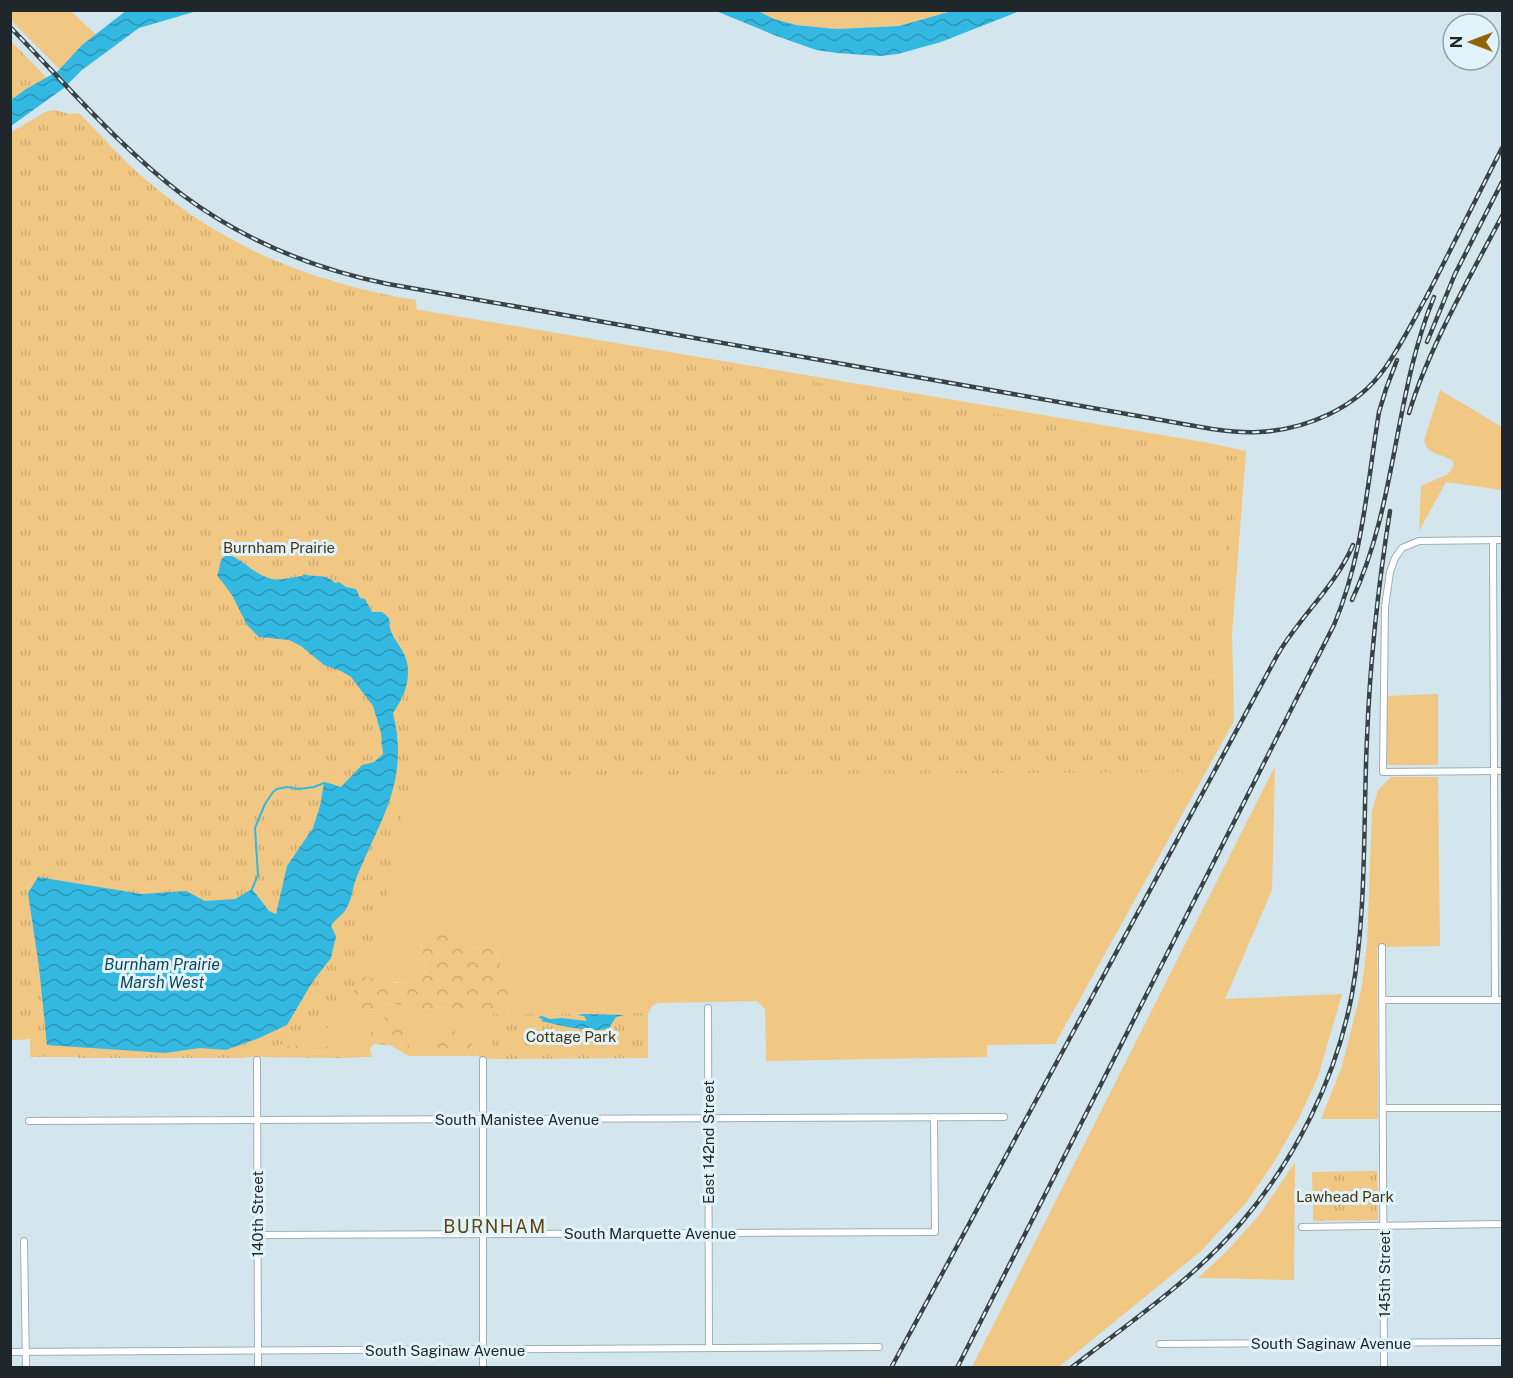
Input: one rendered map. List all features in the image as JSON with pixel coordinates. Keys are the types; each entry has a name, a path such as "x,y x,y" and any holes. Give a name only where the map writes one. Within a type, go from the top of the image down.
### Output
{"street":[{"path":"1383,1000 1499,1000 1492,540"},
{"path":"1503,540 1419,541 1402,548 1395,558 1390,572 1385,606 1383,772 1503,771"},
{"name":"145th Street","path":"1382,947 1384,1368"},
{"name":"East 142nd Street","path":"708,1008 709,1347"},
{"name":"140th Street","path":"257,1060 258,1368"},
{"path":"483,1060 483,1368"},
{"path":"1384,1108 1503,1108"},
{"name":"South Marquette Avenue","path":"258,1235 935,1232 934,1117"},
{"name":"South Manistee Avenue","path":"29,1121 1004,1117"},
{"path":"1302,1227 1503,1224"},
{"path":"24,1241 26,1368"},
{"name":"South Saginaw Avenue","path":"1160,1344 1503,1342"},
{"name":"South Saginaw Avenue","path":"10,1352 879,1347"}],"green space":[{"path":"11,11 71,11 96,35 82,45 60,70 11,20"},
{"path":"758,11 952,11 899,26 836,29 796,25 774,19"},
{"path":"10,40 47,78 11,100"},
{"name":"Burnham Prairie","path":"54,110 70,114 79,113 141,176 211,228 276,261 309,274 379,293 416,300 417,314 728,366 1246,458 1214,635 1215,741 1199,772 421,776 400,821 384,910 348,1007 343,1007 332,1025 319,1033 245,1055 245,1058 78,1058 78,1055 30,1057 30,1039 10,1040 10,133 45,112"},
{"name":"Burnham Prairie","path":"176,223 343,297 1246,451 1232,634 1234,721 1055,1044 987,1045 987,1057 766,1061 765,1009 757,1001 659,1003 653,1005 648,1013 506,1014 510,983 502,973 498,952 486,948 473,950 454,938 443,935 420,938 428,968 420,979 411,983 394,982 341,1012 354,1007 373,1010 390,1003 415,1011 444,1007 472,1012 493,1022 493,1059 478,1056 475,1047 461,1034 441,1032 420,1056 409,1056 409,1042 386,1016 373,1027 361,1057 347,1058 341,1047 330,1042 324,1051 308,1050 301,1045 288,1046 257,1057 30,1057 30,1039 10,1040 10,626"},
{"path":"1440,390 1502,427 1502,490 1446,482 1419,531 1421,486 1448,474 1453,467 1453,461 1432,452 1424,441"},
{"path":"1438,694 1438,765 1389,765 1385,761 1386,696"},
{"path":"1275,766 1272,890 1225,999 1342,994 1318,1077 1299,1118 1274,1162 1246,1203 1200,1252 1059,1367 972,1367"},
{"path":"1391,777 1438,777 1440,946 1377,947 1378,1119 1321,1119 1342,1066 1362,986 1367,944 1372,811 1378,790"},
{"path":"439,933 449,934 473,950 486,948 498,952 502,973 510,983 513,997 506,1014 493,1014 492,1023 474,1013 455,1008 415,1011 390,1003 373,1010 354,1007 341,1012 322,1010 358,975 397,983 415,981 428,968 420,937"},
{"name":"Cottage Park","path":"648,1013 648,1058 493,1059 493,1014"},
{"path":"386,1016 398,1018 409,1042 409,1056 390,1045 374,1044 370,1049 372,1057 361,1057 373,1027"},
{"path":"452,1030 468,1040 478,1056 420,1056 422,1050 441,1032"},
{"path":"337,1033 342,1040 341,1048 345,1051 347,1058 257,1057 288,1046 301,1045 308,1050 323,1051"},
{"path":"1295,1162 1294,1280 1198,1278 1226,1252 1260,1214"},
{"name":"Lawhead Park","path":"1377,1171 1378,1220 1313,1221 1312,1172"}],"water":[{"path":"127,10 197,11 139,28 82,70 64,88 11,126 11,100 58,71 82,45"},
{"path":"716,11 758,11 774,19 796,25 836,29 899,26 952,11 1020,11 941,42 898,54 880,56 816,50"},
{"name":"Burnham Prairie Marsh West","path":"229,555 261,575 272,579 287,579 304,574 324,577 356,589 360,598 365,599 372,612 382,612 389,618 392,634 405,656 408,679 401,700 393,713 398,760 395,780 383,818 356,879 348,906 331,926 336,936 331,958 313,981 287,1025 226,1050 200,1048 165,1053 47,1045 28,893 38,877 142,894 186,891 205,901 235,899 252,889 269,911 276,914 287,866 313,828 324,783 341,787 362,765 374,762 383,754 381,733 373,706 351,677 324,665 301,646 289,640 259,637 247,625 232,595 217,575 221,560"},
{"path":"577,1015 625,1015 616,1017 609,1028 602,1030 548,1023 541,1021 543,1020 538,1017 587,1021 584,1016"}],"waterway":[{"path":"252,889 258,875 255,828 273,792 287,787 299,789 324,783 335,786"}],"railway":[{"path":"10,27 94,115 138,157 160,177 207,212 231,227 281,251 333,270 388,284 1212,429 1246,432 1294,427 1329,414 1360,395 1385,368 1429,292"},
{"path":"1426,298 1502,148"},
{"path":"1427,342 1455,274 1502,182"},
{"path":"1409,413 1427,363 1502,216"},
{"path":"1352,600 1367,563 1378,526 1411,372 1434,297"},
{"path":"957,1368 1334,625 1352,573 1379,412 1397,360"},
{"path":"1071,1368 1182,1282 1241,1223 1261,1198 1296,1144 1311,1116 1336,1056 1345,1026 1357,962 1364,866 1370,681 1378,596 1390,511"},
{"path":"891,1368 1278,654 1337,574 1353,545"}],"district":[{"name":"BURNHAM","path":"495,1226"}]}
